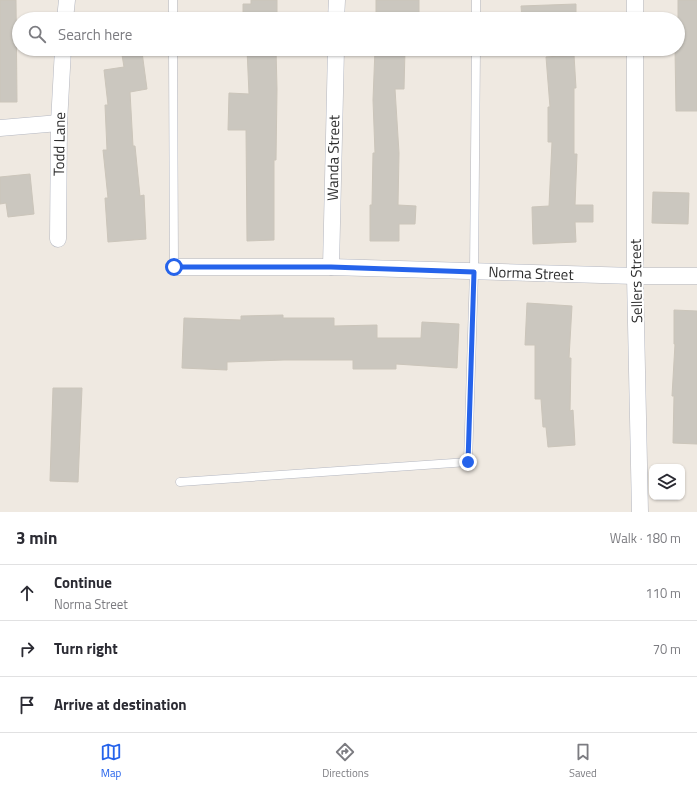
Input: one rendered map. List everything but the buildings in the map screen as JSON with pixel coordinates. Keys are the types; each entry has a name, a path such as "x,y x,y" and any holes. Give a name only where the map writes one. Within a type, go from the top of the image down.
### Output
{"street":[{"path":"65,12 66,0"},
{"path":"336,12 337,0"},
{"path":"635,0 635,12"},
{"name":"Todd Lane","path":"58,239 59,123 63,56"},
{"name":"Wanda Street","path":"331,267 336,56"},
{"name":"Sellers Street","path":"635,56 635,276 640,512"},
{"path":"0,128 59,123"},
{"name":"Norma Street","path":"174,267 331,267 635,276 697,276"}],"lane":[{"path":"172,0 173,12"},
{"path":"476,0 476,12"},
{"path":"173,56 174,267"},
{"path":"180,482 468,462 474,272 476,56"}],"route":[{"path":"174,267 331,267 474,272 468,462"}]}
